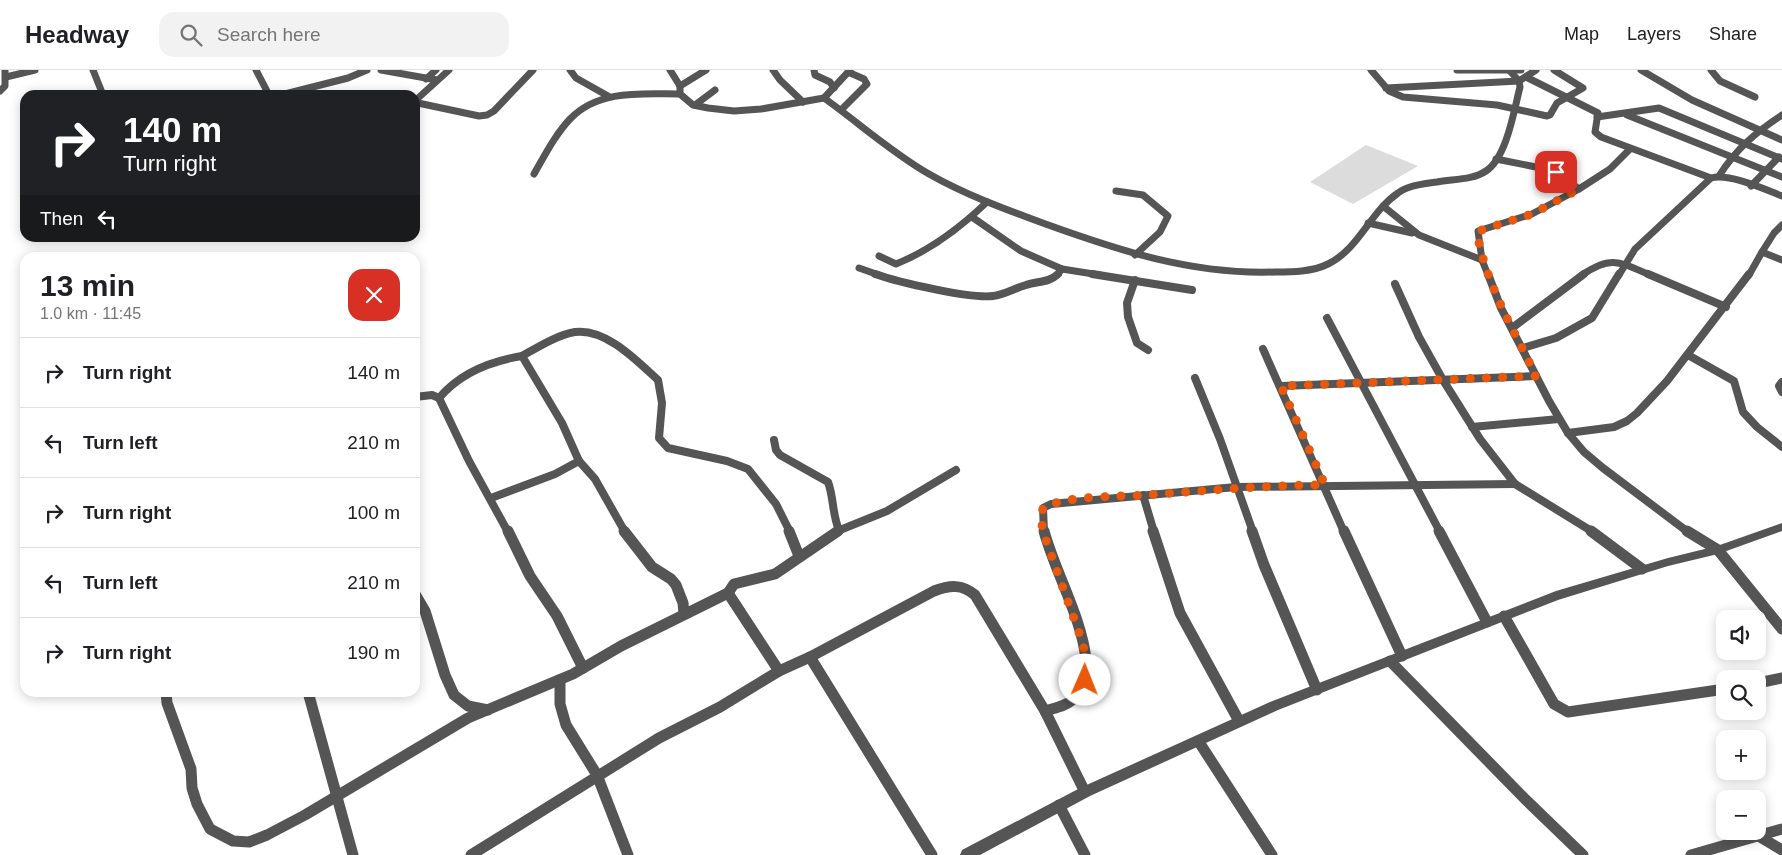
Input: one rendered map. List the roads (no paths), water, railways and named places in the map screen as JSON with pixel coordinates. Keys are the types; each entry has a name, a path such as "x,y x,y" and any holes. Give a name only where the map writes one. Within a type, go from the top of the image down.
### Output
{"street":[{"path":"0,91 5,86 6,70"},
{"path":"6,77 35,70"},
{"path":"93,70 101,90"},
{"path":"256,70 266,90"},
{"path":"347,70 354,76"},
{"path":"300,90 354,76 367,70"},
{"path":"381,70 437,80"},
{"path":"426,79 436,70"},
{"path":"420,96 449,70"},
{"path":"420,104 465,114 488,115 533,70"},
{"path":"570,70 576,78 608,96"},
{"path":"670,70 680,86 680,94 685,100 696,105 734,111 762,109 824,98 849,71 867,84 842,109"},
{"path":"680,86 706,70"},
{"path":"772,70 780,83 797,95 803,102"},
{"path":"814,70 815,75 830,82 834,88"},
{"path":"1371,70 1386,88 1403,97 1519,81 1536,70"},
{"path":"1456,70 1521,70"},
{"path":"824,98 842,109 875,137 928,174 987,202 1088,241 1135,255 1201,269 1273,273 1316,268 1341,256 1383,206 1403,190 1418,185 1476,175 1489,168 1496,159 1510,127 1520,87 1519,81 1510,70"},
{"path":"1386,88 1446,92 1458,103 1497,105 1550,116 1555,104 1583,88 1554,70"},
{"path":"1642,70 1664,86 1693,102 1782,140"},
{"path":"1712,70 1720,81 1755,98"},
{"path":"1526,77 1547,85 1598,113 1596,134 1630,149 1715,177 1765,189 1782,196"},
{"path":"696,105 701,99 715,90"},
{"path":"534,174 571,117 608,96 680,94"},
{"path":"1598,116 1625,114 1658,108 1781,158 1751,186"},
{"path":"1625,114 1782,177"},
{"path":"1523,348 1556,338 1592,318 1624,264 1636,249 1715,177 1730,156 1744,143 1782,115"},
{"path":"1630,149 1610,169 1579,189 1532,214 1478,231 1482,260 1497,300 1568,433 1593,460 1689,532 1718,550 1782,628"},
{"path":"1496,159 1551,170 1579,189"},
{"path":"1116,191 1143,195 1168,216 1165,224 1153,239 1135,255"},
{"path":"879,256 896,264 924,252 972,218 987,202"},
{"path":"1383,206 1419,235"},
{"path":"972,218 1021,252 1062,269 1192,290"},
{"path":"1368,223 1419,235 1482,260"},
{"path":"1568,433 1607,428 1626,422 1654,395 1688,355 1702,333 1726,307 1753,271 1762,252 1782,224"},
{"path":"1762,252 1782,260"},
{"path":"1512,328 1555,294 1597,265 1606,262 1624,264 1726,307"},
{"path":"859,268 889,279 967,294 993,296 1027,284 1047,281 1055,277 1062,269"},
{"path":"1135,280 1127,304 1128,317 1137,343 1148,350"},
{"path":"1395,284 1419,337 1443,380 1472,427 1514,484 1604,540 1642,569"},
{"path":"1327,318 1487,622"},
{"path":"439,398 445,389 464,376 502,361 522,356 576,331 588,332 610,342 658,380 662,403 659,438 668,448 727,461 748,469 776,504 799,556"},
{"path":"1263,349 1325,485 1354,557 1402,656"},
{"path":"1688,355 1734,381 1743,412 1757,428 1782,447"},
{"path":"522,356 558,416 579,461 595,479 622,528 652,568 671,578 676,585 683,603 684,614"},
{"path":"1281,386 1536,376"},
{"path":"1195,378 1220,439 1264,565 1317,690"},
{"path":"1782,382 1779,386 1782,392"},
{"path":"420,396 432,395 439,398 469,461 491,498 530,576 557,616 583,668"},
{"path":"1472,427 1559,419"},
{"path":"774,440 776,450 780,455 828,482 832,493 834,518 839,530"},
{"path":"491,498 555,474 579,461"},
{"path":"166,697 191,769 192,788 197,804 210,830 233,841 249,842 267,835 338,796 468,718 560,680 621,646 728,593 731,586 735,583 773,575 839,530 877,516 908,500 956,470"},
{"path":"1045,711 1072,700 1080,691 1085,680 1087,662 1068,598 1043,532 1041,518 1043,508 1060,502 1236,487 1514,484"},
{"path":"1143,495 1170,587 1180,612 1193,640 1239,721"},
{"path":"966,855 1085,792 1199,742 1239,721 1556,596 1642,569 1718,550 1782,527"},
{"path":"471,855 659,738 720,707 779,671 810,657 934,591 949,585 960,585 969,589 975,595 1045,711 1085,792"},
{"path":"728,593 779,671"},
{"path":"420,602 425,611 445,675 454,694 468,706 488,710"},
{"path":"1504,616 1554,704 1568,712 1716,690"},
{"path":"810,657 932,855"},
{"path":"1390,661 1524,800 1583,855"},
{"path":"1766,681 1782,678"},
{"path":"560,680 560,704 566,725 597,775 628,855"},
{"path":"309,697 353,855"},
{"path":"1199,742 1272,855"},
{"path":"1058,806 1085,855"},
{"path":"1766,833 1782,829"},
{"path":"1691,855 1740,840"},
{"path":"1765,840 1782,850"}]}
